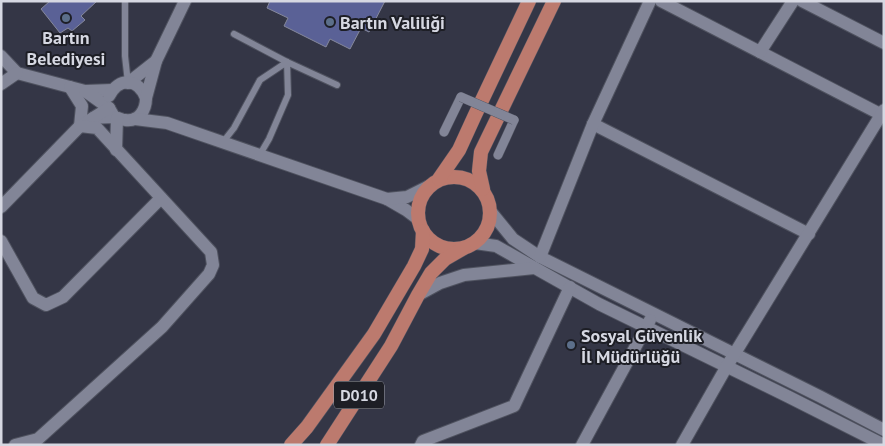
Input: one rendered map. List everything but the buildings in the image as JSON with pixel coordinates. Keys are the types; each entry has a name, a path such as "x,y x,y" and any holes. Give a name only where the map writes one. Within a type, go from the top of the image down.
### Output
{"highway":[{"path":"291,445 307,427 374,334 414,266 422,249 418,207 422,196 459,150 529,1"},
{"path":"418,295 431,272 446,259 470,245 484,233 489,224 491,212 488,200 482,189 479,171 481,152 554,1"},
{"path":"434,183 450,176 462,177 482,189"},
{"path":"420,225 430,240 440,246 452,249 470,245"},
{"name":"D010","path":"326,445 391,346 418,295"}],"street":[{"path":"1,207 80,126 93,118 141,115 144,110 156,61 185,1"},
{"path":"537,262 593,124 650,1"},
{"path":"661,1 883,113 727,366 682,445"},
{"path":"760,52 793,1"},
{"path":"802,1 884,43"},
{"path":"1,56 16,73 85,91 112,90"},
{"path":"123,116 108,102 112,90 122,83 128,82 156,61"},
{"path":"1,84 16,73"},
{"path":"128,82 140,87 144,92 146,101 166,123"},
{"path":"70,87 82,106 80,126"},
{"path":"85,91 123,116 166,123 387,199 406,210 420,225"},
{"path":"444,132 461,97 514,120 498,155"},
{"path":"116,150 116,135 123,116"},
{"path":"593,124 809,234"},
{"path":"15,445 38,439 162,327 209,274 213,265 211,252 97,128 80,126"},
{"path":"387,199 407,197 434,183"},
{"path":"1,241 34,298 46,305 62,296 161,198"},
{"path":"491,212 513,239 537,262 570,287 599,304 884,445"},
{"path":"470,245 496,246 537,262 654,314 884,430"},
{"path":"418,295 440,283 464,275 537,262"},
{"path":"421,445 423,441 514,406 570,287"},
{"path":"582,445 654,314"}],"lane":[{"path":"125,3 125,56 128,82"},
{"path":"234,34 287,62 337,85"},
{"path":"223,142 234,128 260,80 287,62"},
{"path":"259,156 269,139 288,95 287,62"}],"place":[{"name":"Bartın Belediyesi","path":"66,18"},
{"name":"Bartın Valiliği","path":"330,22"},
{"name":"Sosyal Güvenlik İl Müdürlüğü","path":"571,345"}]}
